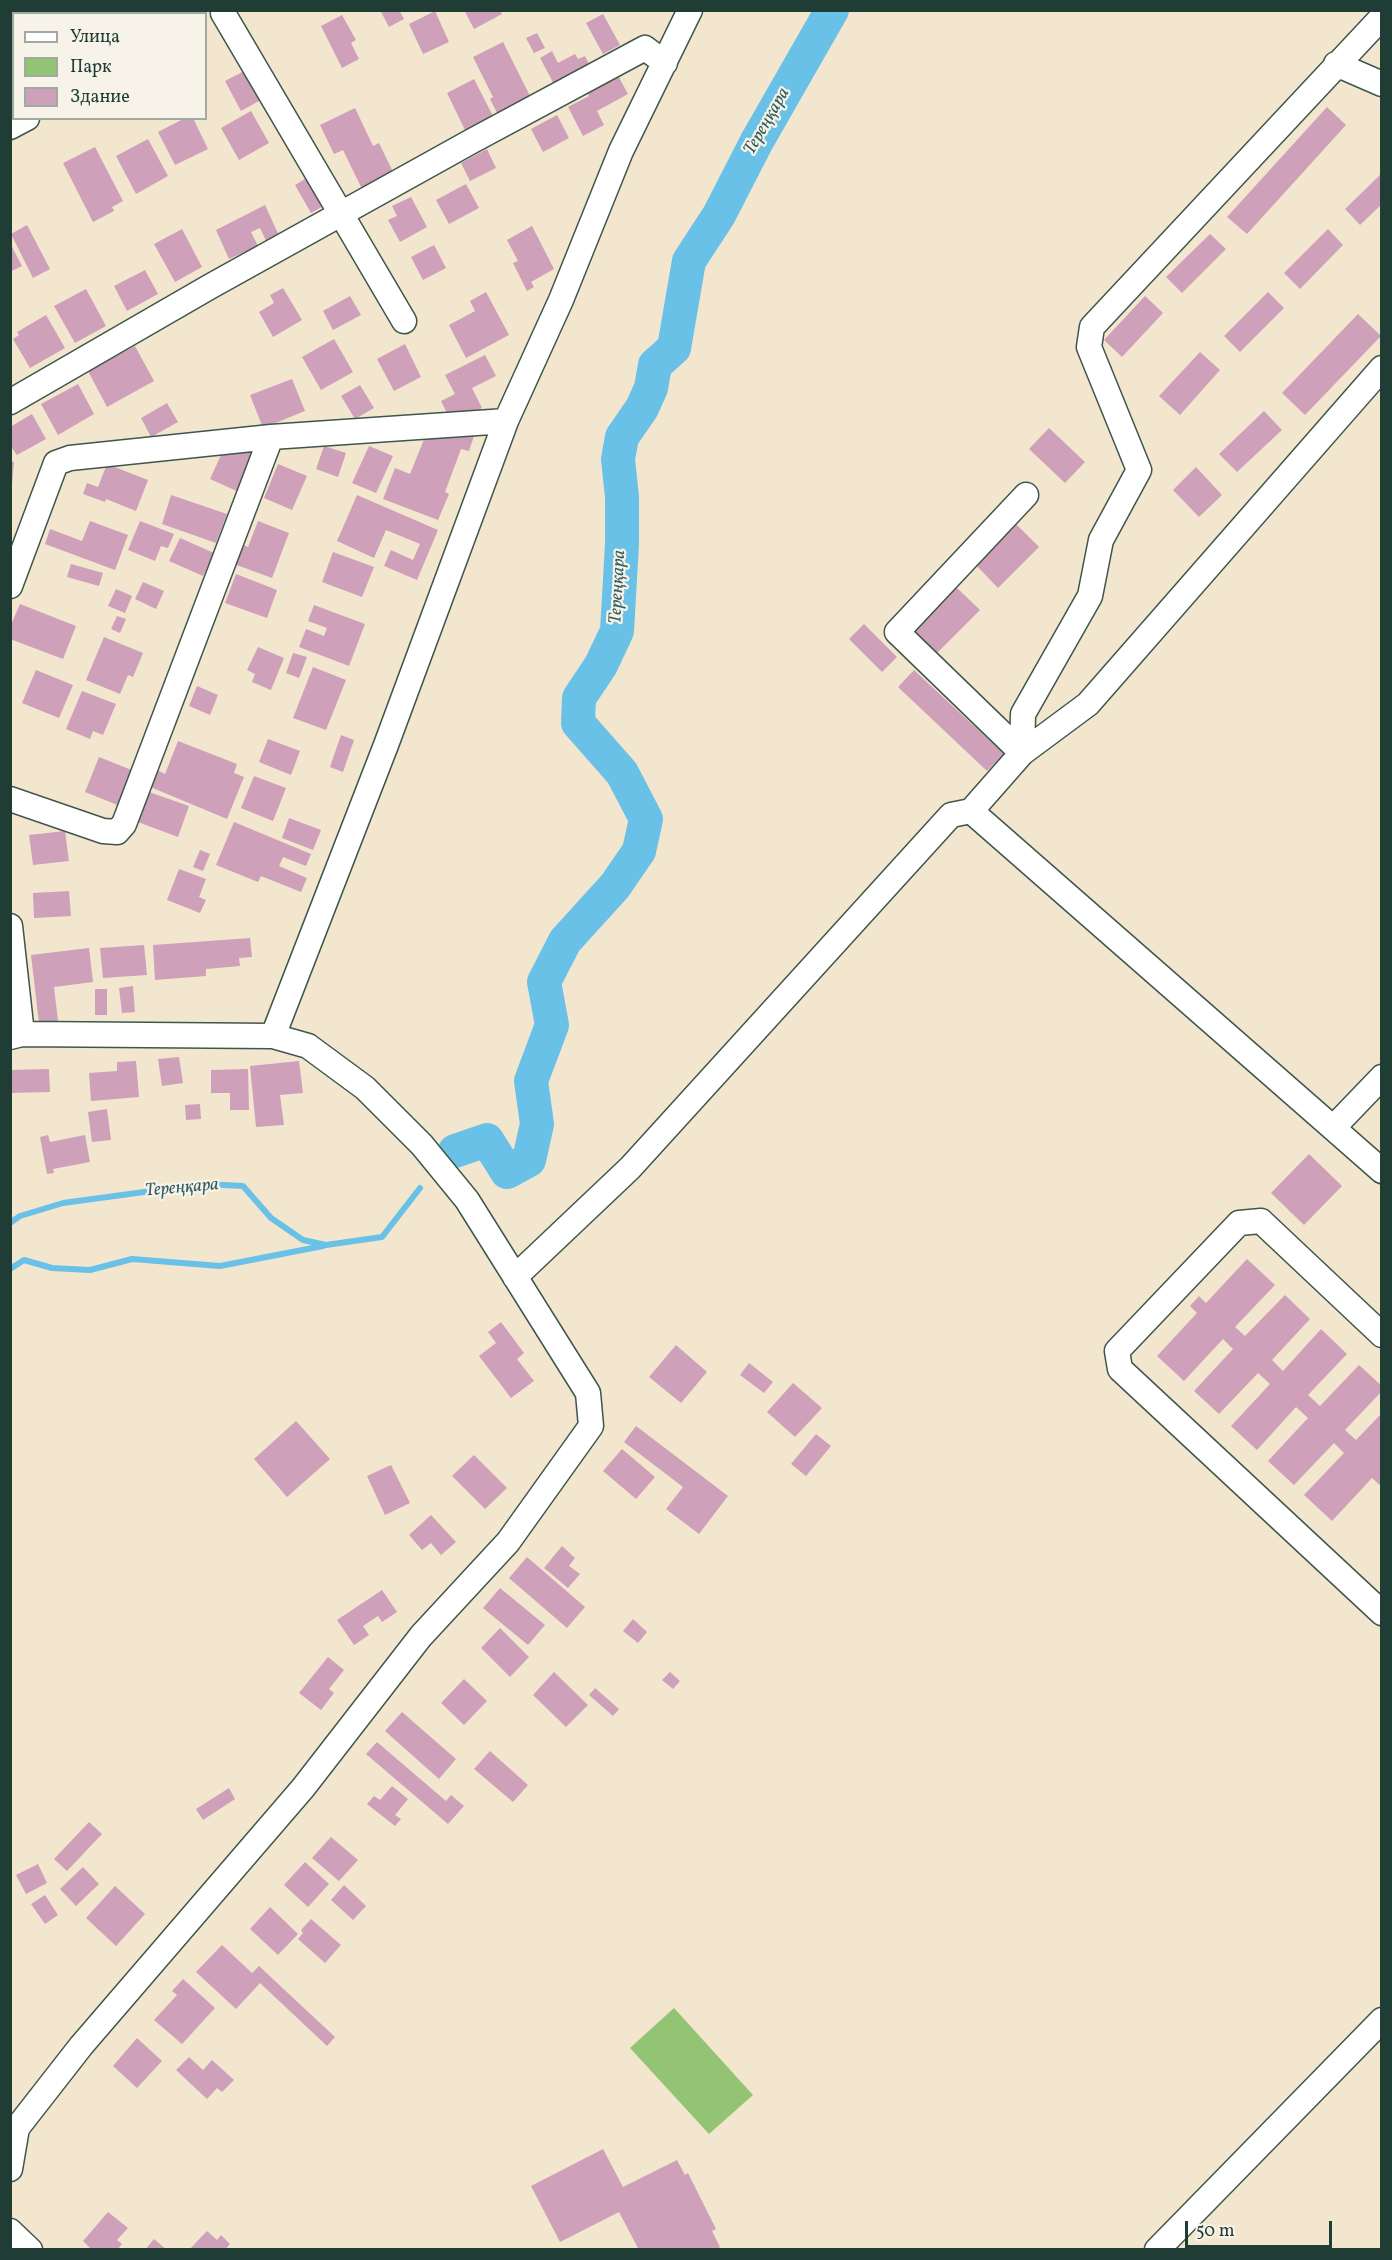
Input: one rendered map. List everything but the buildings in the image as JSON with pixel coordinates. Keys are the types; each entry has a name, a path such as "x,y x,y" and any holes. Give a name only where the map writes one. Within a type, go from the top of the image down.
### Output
{"street":[{"path":"273,1036 386,745 506,421 561,300 621,152 690,10"},
{"path":"219,16 342,213 404,321"},
{"path":"1022,753 1023,714 1090,596 1101,540 1138,470 1089,347 1092,327 1382,17"},
{"path":"10,402 342,213 645,48 664,63"},
{"path":"1336,64 1382,84"},
{"path":"515,1277 630,1168 951,815 971,811 1022,753 1088,704 1382,368"},
{"path":"10,586 56,463 70,458 271,437 506,421"},
{"path":"10,799 103,831 117,832 124,824 271,437"},
{"path":"1022,753 897,632 1026,495"},
{"path":"971,811 1382,1171"},
{"path":"10,927 16,1036 273,1036 308,1046 365,1088 422,1145 467,1200 588,1393 591,1426 508,1542 421,1636 303,1788 81,2046 17,2128 10,2169"},
{"path":"1333,1128 1382,1077"},
{"path":"1382,1335 1261,1221 1239,1223 1117,1351 1120,1369 1382,1613"},
{"path":"1157,2250 1382,2020"},
{"path":"10,2231 30,2250"}],"green space":[{"path":"674,2008 753,2095 709,2134 630,2048"}],"waterway":[{"name":"Тереңқара","path":"455,1151 487,1140 507,1172 529,1160 537,1124 531,1081 552,1025 544,982 565,941 615,886 639,851 646,819 622,773 578,723 579,698 601,665 617,631 622,544 622,497 618,459 622,437 642,408 651,388 655,365 674,348 689,261 719,215 757,141 832,10"},
{"name":"Тереңқара","path":"10,1223 20,1216 63,1203 203,1184 243,1186 271,1218 303,1240 326,1245 382,1237 420,1188"},
{"path":"10,1269 24,1260 52,1268 90,1270 132,1259 220,1266 323,1246"}]}
